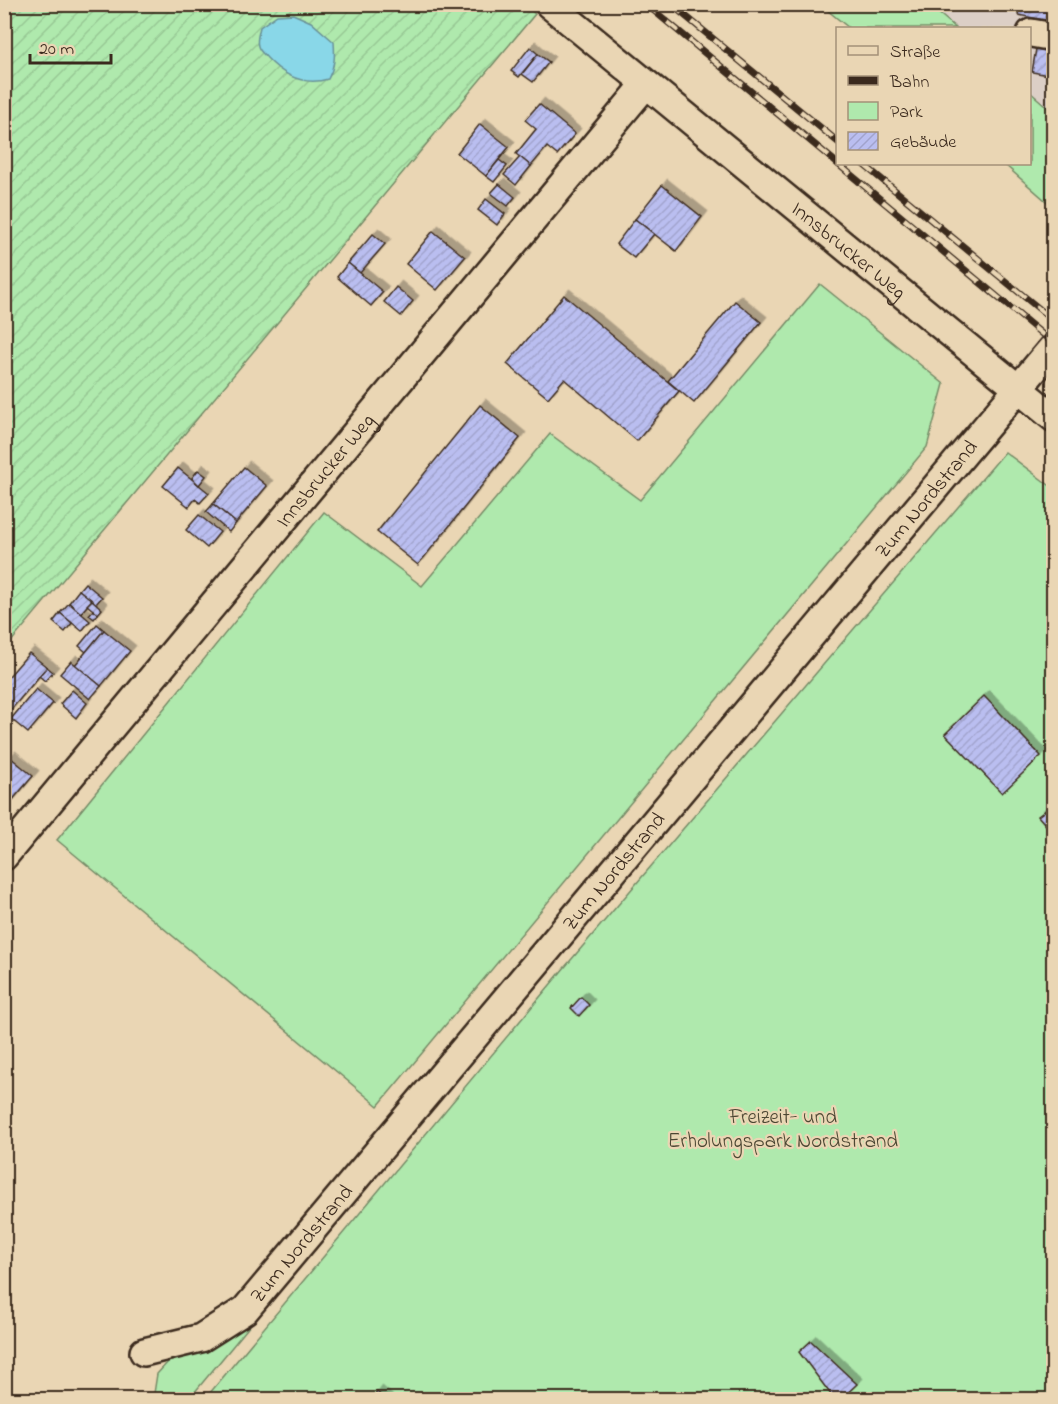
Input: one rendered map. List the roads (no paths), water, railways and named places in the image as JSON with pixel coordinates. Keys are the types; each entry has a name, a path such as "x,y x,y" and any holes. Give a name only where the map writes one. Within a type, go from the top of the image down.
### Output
{"street":[{"name":"Innsbrucker Weg","path":"549,4 1053,418"},
{"name":"Innsbrucker Weg","path":"4,856 646,84"},
{"name":"Zum Nordstrand","path":"144,1353 201,1338 245,1310 1053,346"}],"water":[{"path":"293,14 311,22 334,42 334,61 328,79 311,81 294,78 280,69 259,49 257,42 260,27 277,15"}],"railway":[{"path":"646,4 836,162"},
{"path":"671,4 836,140"},
{"path":"839,165 1054,344"},
{"path":"864,165 1054,321"}],"park label":[{"name":"Freizeit- und Erholungspark Nordstrand","path":"783,1128"}]}
